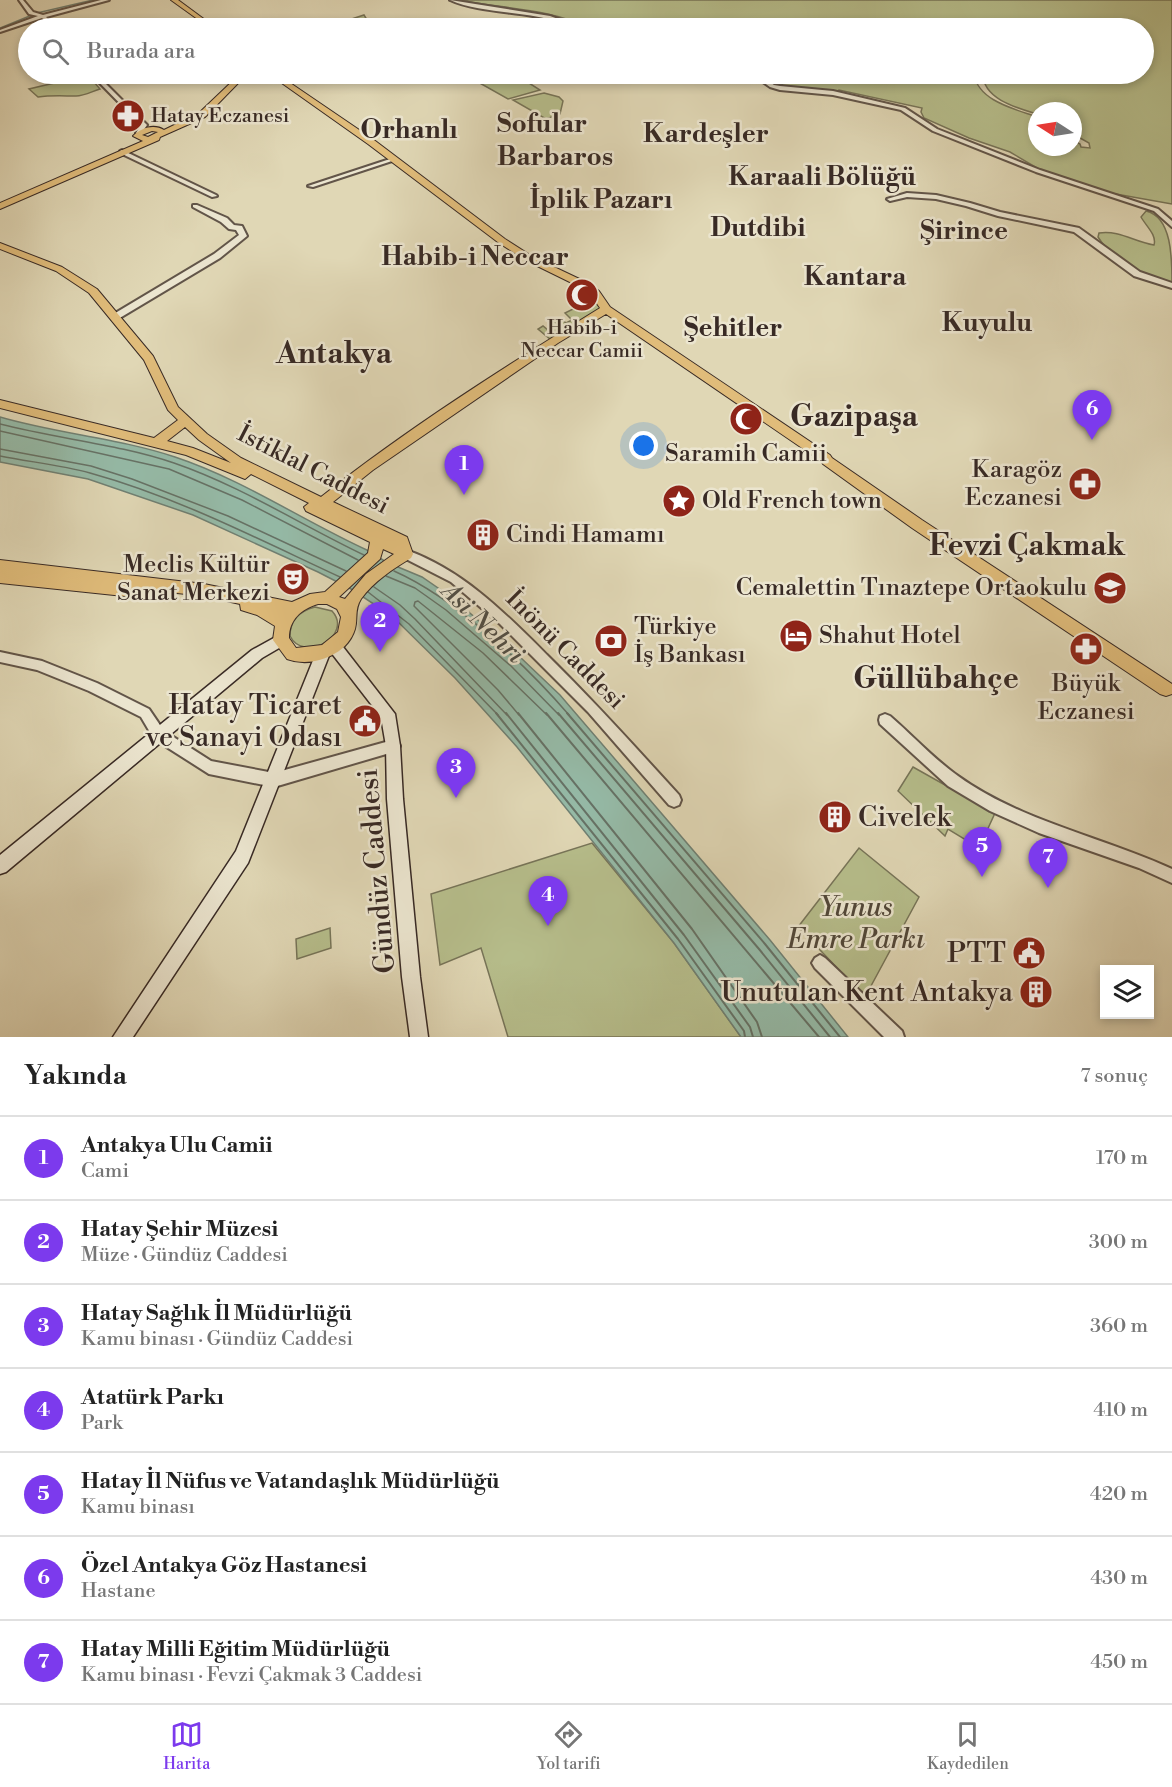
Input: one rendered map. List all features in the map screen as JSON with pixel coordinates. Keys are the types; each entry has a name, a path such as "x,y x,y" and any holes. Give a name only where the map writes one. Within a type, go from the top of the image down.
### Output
{"main road":[{"path":"165,0 189,18"},
{"path":"174,0 199,18"},
{"path":"0,205 118,154 204,111 227,84"},
{"path":"0,205 114,152 138,134 140,139 202,115 233,84"},
{"path":"286,84 297,90"},
{"path":"288,84 502,241 530,259 586,286 595,293 606,309 826,458 827,461 917,524 1170,687"},
{"name":"İstiklal Caddesi","path":"0,246 59,269 93,291 149,359 160,386 184,422 237,461 392,535 402,542 406,554"},
{"path":"323,503 368,467 554,341 606,309"},
{"name":"İstiklal Caddesi","path":"0,404 189,451 255,479 377,547 406,554"},
{"path":"157,442 184,422"},
{"path":"328,598 377,547"},
{"path":"122,1037 242,857 329,650 348,629 349,603 391,562 406,554"},
{"path":"0,566 204,590 293,609"},
{"path":"0,576 238,603 261,610 282,624"},
{"path":"329,650 312,657 292,654 281,640 282,624 293,609 309,600 328,598 343,605 348,612"},
{"path":"0,866 257,654 281,640"},
{"name":"Gündüz Caddesi","path":"329,650 388,714 393,746 406,929 419,1037"}],"street":[{"path":"21,0 35,17"},
{"path":"35,17 100,0"},
{"path":"35,17 107,0"},
{"path":"452,0 516,11 537,18"},
{"path":"459,0 557,18"},
{"path":"1,32 18,24"},
{"path":"103,84 144,125 138,134"},
{"path":"109,84 156,133"},
{"path":"769,84 780,88 833,93 903,109 935,130 1023,165 1143,204 1156,210 1172,225"},
{"path":"776,84 829,89 904,106 938,126 1023,165"},
{"path":"118,154 189,189"},
{"path":"118,154 214,196"},
{"path":"311,186 392,160"},
{"path":"890,199 907,195 936,197 969,204 998,214 1076,231 1137,274 1172,286"},
{"path":"115,317 217,256 243,236 239,228 232,228 224,220 195,206"},
{"name":"İnönü Caddesi","path":"406,554 456,579 504,620 592,708 674,800"},
{"path":"0,657 38,665 93,687 145,713 159,735 209,767 274,780 393,746"},
{"path":"885,720 953,781 995,806 1039,826 1141,862 1172,876"},
{"path":"820,963 896,1037"}],"green space":[{"path":"459,0 1172,0 1172,204 1099,191 1042,171 1010,152 969,138 924,118 922,108 839,90 836,92 787,88 780,84 978,84 982,91 999,103 1028,114 1028,156 1082,156 1082,147 1090,148 1089,143 1082,139 1082,102 1028,102 1028,111 1002,101 985,84 1154,84 1154,18 564,18"},
{"path":"50,84 96,84 100,89 79,96 38,97 29,89"},
{"path":"481,84 531,84 540,90 508,99"},
{"path":"544,93 559,97 563,101 560,114 546,119 513,100"},
{"path":"1146,211 1155,215 1166,230 1171,251 1172,284 1151,278 1130,268 1112,254 1098,237 1099,233 1114,233 1154,245 1153,234 1141,217"},
{"path":"591,300 604,307 550,339 538,329 543,326 548,330 558,325 554,321 560,318 566,323 572,320 565,313"},
{"path":"315,607 332,611 337,620 337,629 332,637 315,647 297,644 290,636 292,625 297,617"},
{"path":"913,767 995,813 979,848 948,829 945,836 898,791"},
{"path":"592,843 674,943 741,1037 508,1037 481,948 440,965 431,894"},
{"name":"Yunus Emre Parkı","path":"859,848 919,897 865,997 798,927"},
{"path":"330,928 331,948 297,959 296,939"}],"water":[{"path":"0,417 132,445 200,466 249,489 386,562 422,577 454,599 560,695 770,940 848,1037 741,1037 674,943 517,747 455,678 392,616 351,589 318,572 193,515 88,479 0,462"}],"waterway":[{"path":"25,18 93,0"},
{"path":"0,28 18,21"}],"place":[{"name":"Hatay Eczanesi","path":"128,116"},
{"name":"Habib-i Neccar Camii","path":"582,295"},
{"name":"Saramih Camii","path":"746,419"},
{"name":"Özel Antakya Göz Hastanesi","path":"1092,440"},
{"name":"Karagöz Eczanesi","path":"1085,484"},
{"name":"Antakya Ulu Camii","path":"464,495"},
{"name":"Old French town","path":"679,501"},
{"name":"Cindi Hamamı","path":"483,535"},
{"name":"Meclis Kültür Sanat Merkezi","path":"293,579"},
{"name":"Cemalettin Tınaztepe Ortaokulu","path":"1110,588"},
{"name":"Shahut Hotel","path":"796,636"},
{"name":"Türkiye İş Bankası","path":"611,641"},
{"name":"Büyük Eczanesi","path":"1086,649"},
{"name":"Hatay Şehir Müzesi","path":"380,652"},
{"name":"Hatay Ticaret ve Sanayi Odası","path":"365,721"},
{"name":"Hatay Sağlık İl Müdürlüğü","path":"456,798"},
{"name":"Civelek","path":"835,817"},
{"name":"Hatay İl Nüfus ve Vatandaşlık Müdürlüğü","path":"982,877"},
{"name":"Hatay Milli Eğitim Müdürlüğü","path":"1048,888"},
{"name":"Atatürk Parkı","path":"548,926"},
{"name":"PTT","path":"1029,953"},
{"name":"Unutulan Kent Antakya","path":"1036,992"}],"district":[{"name":"Sofular","path":"542,124"},
{"name":"Orhanlı","path":"409,130"},
{"name":"Kardeşler","path":"706,134"},
{"name":"Barbaros","path":"555,157"},
{"name":"Karaali Bölüğü","path":"822,177"},
{"name":"İplik Pazarı","path":"601,200"},
{"name":"Dutdibi","path":"758,228"},
{"name":"Şirince","path":"964,231"},
{"name":"Habib-i Neccar","path":"475,257"},
{"name":"Kantara","path":"855,277"},
{"name":"Kuyulu","path":"987,323"},
{"name":"Şehitler","path":"733,328"},
{"name":"Antakya","path":"334,354"},
{"name":"Gazipaşa","path":"854,417"},
{"name":"Fevzi Çakmak","path":"1027,546"},
{"name":"Güllübahçe","path":"936,679"}],"water label":[{"name":"Asi Nehri","path":"483,623"}]}
